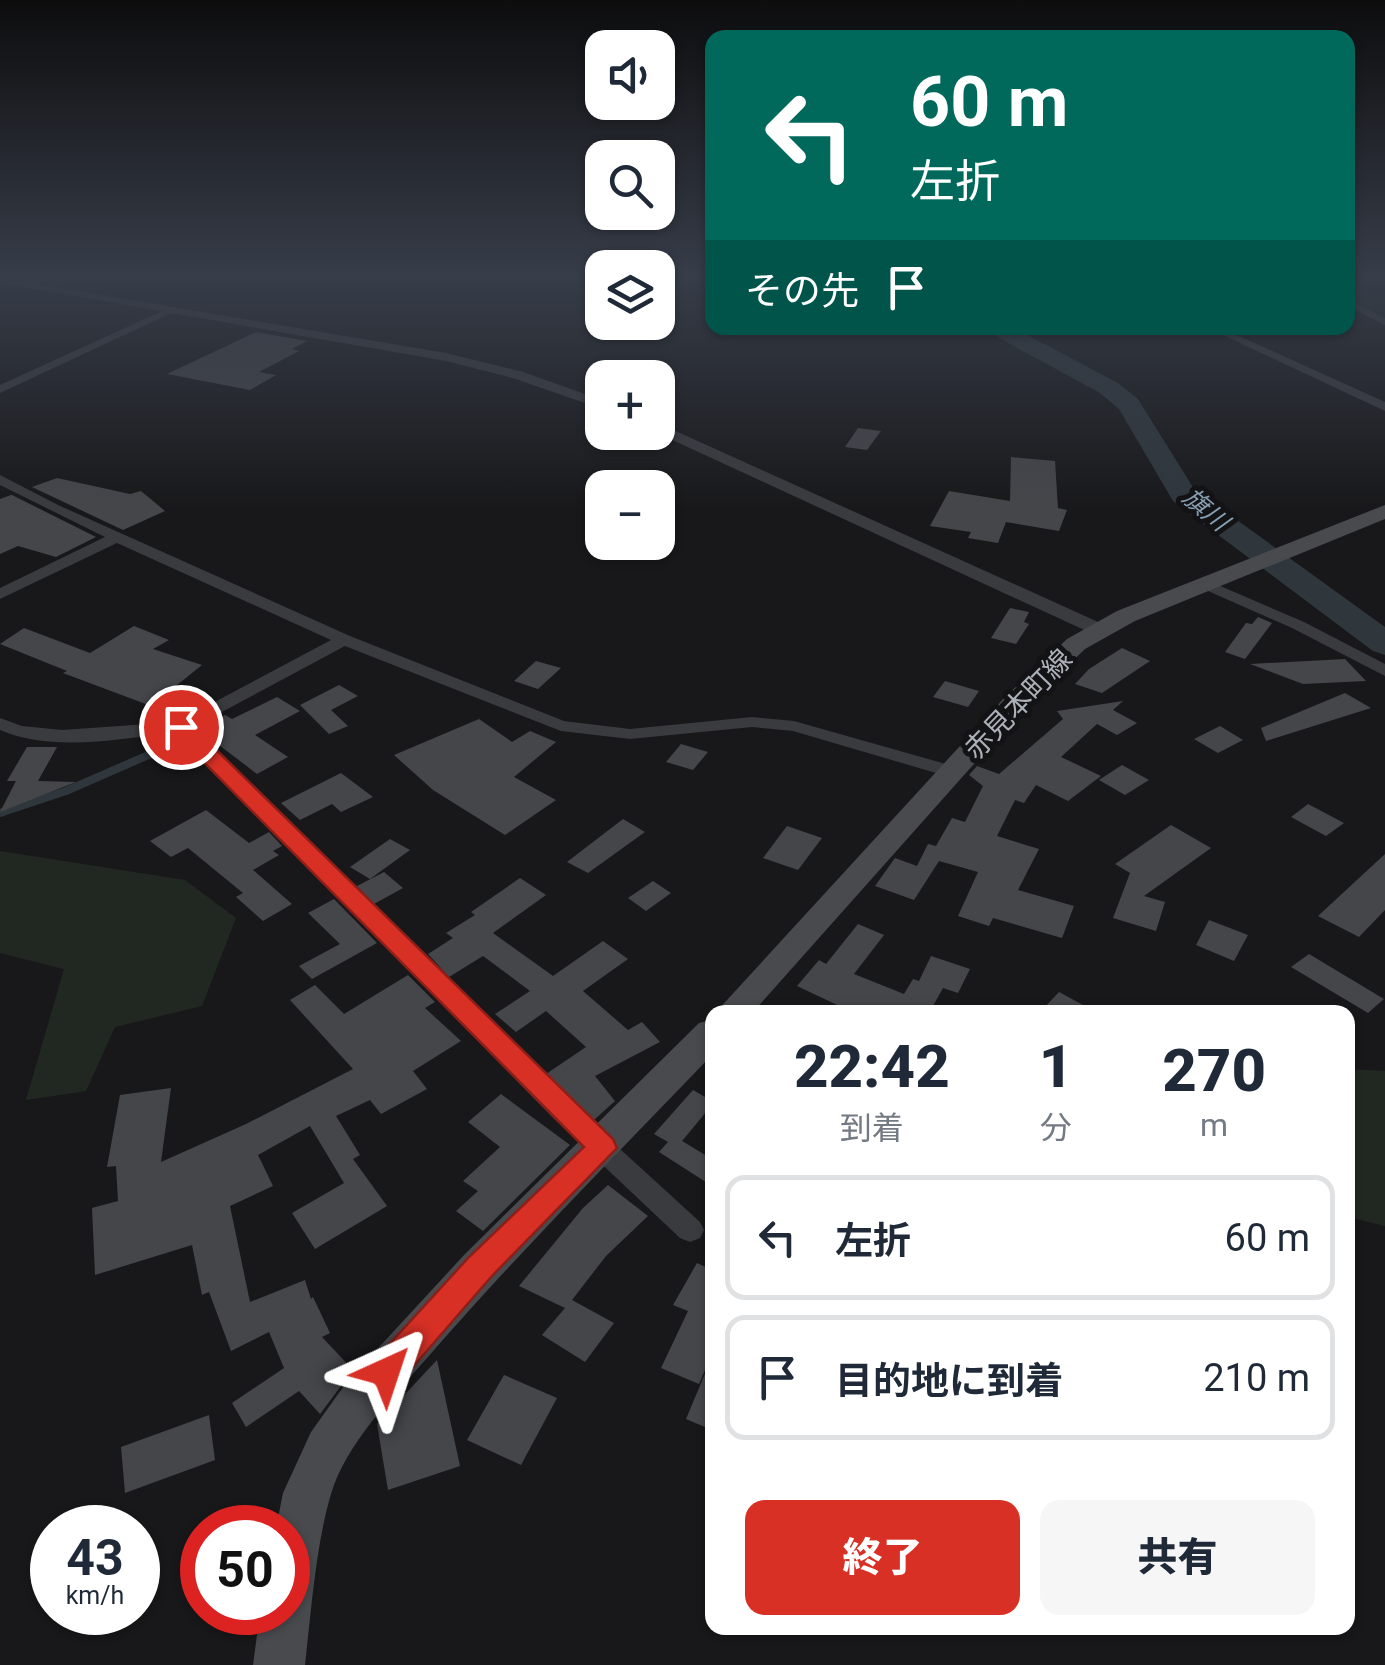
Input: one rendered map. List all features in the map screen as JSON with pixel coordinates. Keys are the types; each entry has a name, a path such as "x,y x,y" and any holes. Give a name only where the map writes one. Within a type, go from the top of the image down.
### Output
{"main road":[{"name":"赤見本町線","path":"739,1005 1034,682 1076,644 1211,581 1385,511"},
{"path":"306,1505 327,1448 362,1398 480,1267 603,1148 705,1041"},
{"path":"279,1665 283,1635"}],"street":[{"path":"0,389 73,356"},
{"path":"433,356 518,375 585,399"},
{"path":"1273,356 1385,407"},
{"path":"675,436 1100,630"},
{"path":"0,479 344,640 560,726 630,734 752,722 794,726 953,772"},
{"path":"0,594 119,536"},
{"path":"1211,581 1385,670"},
{"path":"0,723 14,732 67,734 181,727 344,640"},
{"path":"181,727 690,1230"}],"shaded area":[{"path":"0,851 185,880 236,918 202,1006 115,1027 86,1091 26,1100 64,969 0,953"},
{"path":"1355,1069 1385,1071 1385,1226 1355,1219"}],"building":[{"path":"206,356 290,356 259,372 276,375 250,390 167,374"},
{"path":"858,428 881,431 867,450 845,447"},
{"path":"1011,457 1055,461 1058,508 1067,510 1059,531 1006,522 998,543 968,538 971,532 930,526 949,491 1010,501"},
{"path":"57,478 130,494 141,491 165,511 123,530 32,487"},
{"path":"11,495 96,537 56,557 18,546 0,554 0,499"},
{"path":"1010,608 1029,612 1024,622 1029,624 1016,644 991,638"},
{"path":"1258,617 1272,623 1245,659 1225,652 1246,623 1252,624"},
{"path":"134,626 169,640 153,649 202,665 151,706 0,644 24,628 90,653"},
{"path":"1122,648 1150,661 1102,693 1075,684 1089,669"},
{"path":"1345,659 1366,681 1303,684 1250,664"},
{"path":"536,661 561,668 538,689 514,681"},
{"path":"945,681 979,691 968,707 933,697"},
{"path":"339,685 358,696 331,710 348,726 329,734 300,705"},
{"path":"1345,693 1371,708 1266,741 1261,728"},
{"path":"277,697 300,711 255,735 288,757 257,774 198,729 225,715 232,719"},
{"path":"1123,701 1113,710 1137,723 1117,735 1097,724 1061,757 1101,776 1068,801 1036,785 1024,803 1015,800 997,836 1039,849 1018,890 1074,906 1062,938 993,918 989,926 958,916 978,872 939,861 914,900 875,886 895,858 917,866 928,844 936,846 952,818 965,822 983,786 969,775 977,766 999,774 1063,719 1057,711"},
{"path":"479,719 512,742 530,731 556,742 514,777 556,800 505,835 433,790 394,755"},
{"path":"1220,726 1243,740 1218,753 1194,739"},
{"path":"681,744 708,752 693,770 666,762"},
{"path":"27,747 57,747 38,781 76,782 0,812 16,781 7,781"},
{"path":"1122,765 1149,780 1125,795 1099,780"},
{"path":"341,773 373,797 341,812 332,804 300,820 281,803"},
{"path":"1308,804 1344,823 1326,836 1291,817"},
{"path":"206,810 249,843 269,832 282,846 273,851 279,855 253,870 292,904 263,921 236,897 243,893 188,848 171,857 150,841"},
{"path":"623,819 645,832 588,873 567,862"},
{"path":"1171,825 1211,848 1144,896 1165,902 1156,931 1113,918 1130,873 1115,864"},
{"path":"787,826 822,838 798,870 763,858"},
{"path":"390,839 410,850 370,879 350,867"},
{"path":"1385,854 1385,910 1359,937 1318,916"},
{"path":"384,872 403,888 374,904 357,886"},
{"path":"520,878 546,895 493,933 553,976 603,941 628,959 583,991 628,1030 642,1022 660,1042 595,1076 615,1101 594,1120 546,1074 586,1047 546,1011 516,1032 495,1014 530,991 483,956 449,977 428,954 453,938 446,933 475,915 471,912"},
{"path":"653,881 671,893 646,911 628,898"},
{"path":"334,899 377,943 312,979 299,966 340,944 308,913"},
{"path":"1209,920 1248,935 1234,961 1196,945"},
{"path":"858,924 884,935 854,974 904,994 913,979 919,981 931,956 970,969 958,993 943,988 934,1005 837,1005 797,986 819,960 826,964"},
{"path":"1309,954 1384,999 1368,1013 1291,967"},
{"path":"408,975 435,1002 425,1008 461,1041 413,1071 427,1089 381,1114 370,1100 336,1116 360,1155 353,1159 387,1206 315,1249 292,1213 344,1183 310,1126 258,1155 273,1186 230,1206 250,1302 305,1280 330,1333 322,1337 353,1370 320,1414 299,1391 246,1427 232,1403 284,1368 269,1332 231,1351 209,1292 202,1295 192,1245 95,1275 92,1208 118,1201 116,1166 107,1167 120,1095 171,1088 161,1162 353,1069 290,1000 315,985 344,1014"},
{"path":"1059,992 1083,1005 1047,1005"},
{"path":"693,1090 705,1097 705,1113 682,1141 705,1155 705,1182 659,1152 668,1142 654,1134"},
{"path":"501,1094 570,1145 483,1231 456,1211 478,1191 463,1181 500,1147 468,1122"},
{"path":"608,1185 648,1216 606,1256 572,1300 614,1323 585,1362 542,1335 565,1308 519,1286 583,1208"},
{"path":"697,1263 705,1267 705,1370 699,1384 661,1368 688,1311 673,1305"},
{"path":"437,1360 460,1466 388,1490 377,1424"},
{"path":"705,1374 705,1427 686,1419"},
{"path":"504,1375 557,1398 521,1465 467,1440"},
{"path":"209,1415 215,1460 125,1493 121,1447"}],"waterway":[{"name":"旗川","path":"1049,356 1109,388 1129,405 1183,495 1385,644"},
{"path":"0,813 66,791 176,743"}],"route":[{"path":"181,727 603,1148 480,1267 386,1372"}]}
